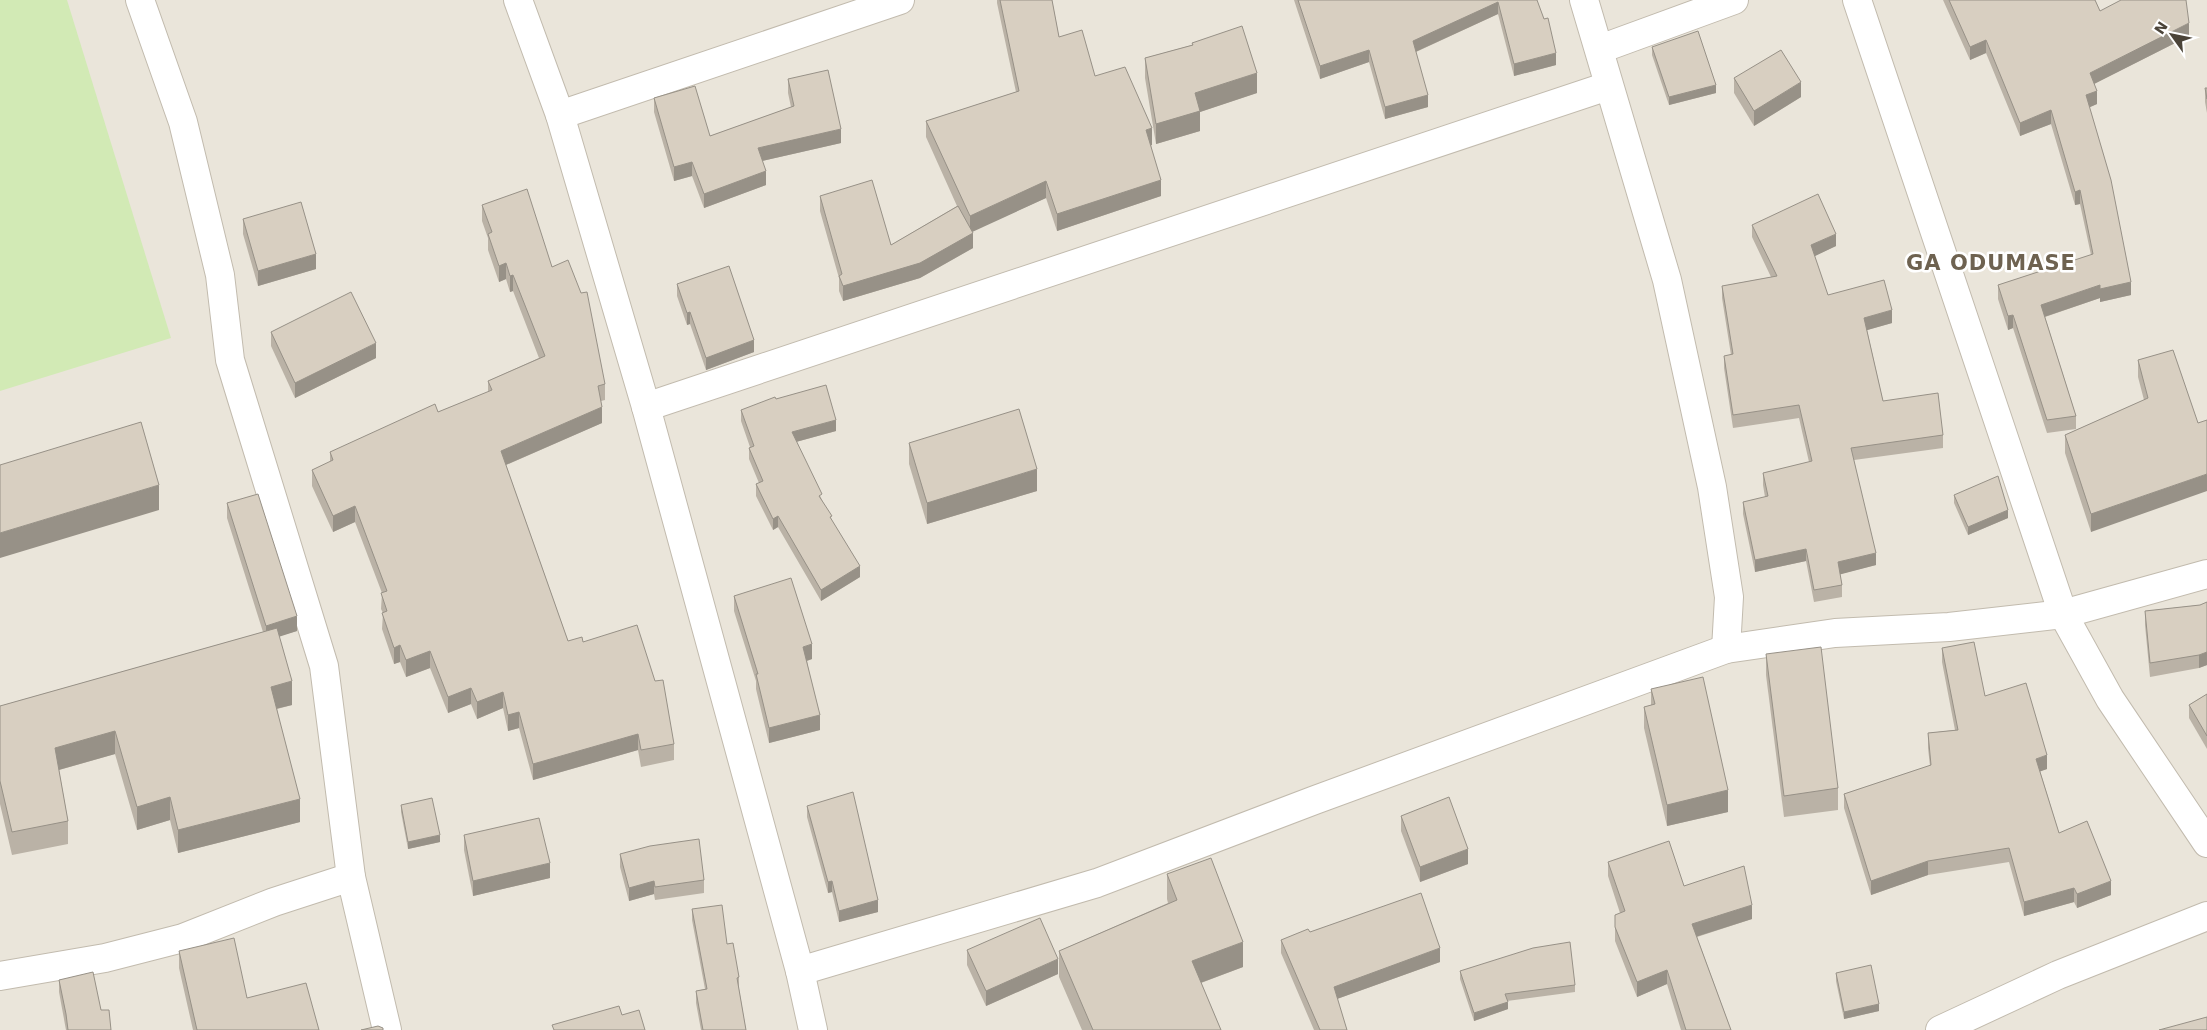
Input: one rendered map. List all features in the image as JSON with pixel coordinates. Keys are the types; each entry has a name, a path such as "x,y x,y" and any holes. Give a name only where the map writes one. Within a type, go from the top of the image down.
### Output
{"street":[{"path":"140,0 183,122 220,275 230,360 324,666 350,877 387,1030"},
{"path":"518,0 560,115 646,407 800,971 813,1030"},
{"path":"560,115 900,0"},
{"path":"1584,0 1600,49 1608,86 1666,280 1712,487 1729,597 1726,649"},
{"path":"1600,49 1734,0"},
{"path":"1857,0 2063,614 2110,700 2207,844"},
{"path":"646,407 1608,86"},
{"path":"800,971 1097,883 1315,800 1726,649 1835,633 1949,627 2063,614 2207,574"},
{"path":"0,976 105,958 183,938 274,902 350,877"},
{"path":"1940,1030 2058,975 2207,916"}],"shaded area":[{"path":"0,0 2207,0 2207,1030 0,1030"}],"green space":[{"path":"0,0 67,0 171,338 0,391"}],"building":[{"path":"1000,0 1052,0 1059,37 1082,30 1095,76 1125,67 1152,128 1146,130 1161,180 1057,214 1046,181 970,216 926,121 1019,91"},
{"path":"1298,0 1537,0 1544,19 1548,18 1556,53 1514,64 1498,2 1413,41 1428,95 1385,107 1369,50 1320,66"},
{"path":"1949,0 2095,0 2100,11 2121,0 2186,0 2189,23 2090,73 2097,91 2086,95 2111,180 2131,282 2100,289 2100,285 2041,305 2076,416 2047,420 2013,315 2008,316 1998,285 2093,254 2080,190 2075,192 2051,110 2020,123 1986,40 1970,47"},
{"path":"1242,26 1257,73 1195,93 1200,111 1156,124 1145,58 1193,45 1192,43"},
{"path":"1698,31 1716,85 1669,97 1652,47"},
{"path":"1781,50 1801,82 1754,111 1734,78"},
{"path":"828,70 841,129 758,148 766,171 704,194 692,162 674,167 654,98 695,86 710,136 794,106 788,79"},
{"path":"872,180 891,245 958,206 973,233 920,263 843,286 839,276 842,274 820,196"},
{"path":"527,189 552,267 568,260 581,293 587,292 605,384 598,386 602,407 501,451 568,641 582,637 583,642 637,625 655,681 663,680 674,744 641,750 638,734 533,764 519,712 508,715 503,692 477,702 471,688 448,697 430,651 406,660 400,645 394,648 382,613 387,611 381,593 387,591 355,506 333,516 312,470 333,460 330,452 435,404 438,412 492,390 488,381 545,356 513,275 510,276 506,263 499,266 488,234 492,232 482,205"},
{"path":"1818,194 1836,234 1811,245 1828,295 1884,280 1892,310 1864,318 1883,401 1938,393 1943,435 1851,448 1876,553 1838,562 1842,585 1814,590 1806,549 1755,560 1743,502 1768,496 1763,473 1812,461 1799,405 1733,415 1724,356 1733,354 1722,286 1777,276 1752,225"},
{"path":"301,202 316,254 258,271 243,219"},
{"path":"729,266 754,340 706,358 690,312 687,313 677,284"},
{"path":"351,292 376,343 295,383 271,332"},
{"path":"2173,350 2198,423 2207,420 2207,474 2091,514 2065,435 2148,398 2138,360"},
{"path":"826,385 836,420 792,432 822,494 819,496 860,566 821,590 778,516 773,519 756,484 763,481 749,448 754,446 741,410 775,397 776,399"},
{"path":"1019,409 1037,469 927,503 909,443"},
{"path":"141,422 159,485 0,533 0,465"},
{"path":"1998,476 2008,510 1968,527 1954,495"},
{"path":"258,494 297,616 266,626 227,503"},
{"path":"791,578 812,644 803,647 820,715 769,728 756,674 758,674 734,596"},
{"path":"2207,602 2207,652 2150,663 2145,611 2200,605"},
{"path":"277,628 292,681 271,687 300,799 178,830 170,797 137,807 115,731 55,748 68,821 12,832 0,781 0,706"},
{"path":"1974,642 1985,696 2026,683 2047,755 2036,759 2059,833 2087,821 2111,881 2077,894 2074,888 2024,902 2009,848 1928,861 1871,881 1844,794 1931,765 1928,733 1958,730 1942,648"},
{"path":"1821,647 1838,788 1784,796 1766,654"},
{"path":"1703,677 1728,790 1667,805 1644,707 1655,704 1651,689"},
{"path":"2207,694 2207,736 2189,705"},
{"path":"853,792 878,900 839,911 832,881 828,882 807,806"},
{"path":"1449,797 1468,849 1420,867 1401,816"},
{"path":"432,798 440,835 408,842 401,805"},
{"path":"539,818 550,863 473,881 464,835"},
{"path":"699,839 704,880 655,887 654,881 629,888 620,854 650,846"},
{"path":"1669,841 1684,886 1744,866 1752,905 1692,924 1731,1030 1686,1030 1667,970 1637,982 1615,927 1615,915 1625,911 1608,862"},
{"path":"1211,858 1243,942 1192,961 1221,1030 1093,1030 1059,951 1177,900 1167,874"},
{"path":"1421,893 1440,948 1334,987 1347,1030 1320,1030 1281,940 1308,929 1310,932"},
{"path":"722,905 727,944 733,943 746,1030 703,1030 696,991 707,989 692,909"},
{"path":"1040,918 1058,959 986,991 967,950"},
{"path":"234,938 247,998 306,983 319,1030 197,1030 179,951"},
{"path":"1570,942 1575,985 1505,994 1508,1002 1474,1013 1460,971 1533,948"},
{"path":"1871,965 1879,1004 1844,1012 1836,973"},
{"path":"93,972 101,1010 109,1010 111,1030 68,1030 59,980"},
{"path":"619,1006 622,1015 639,1010 645,1030 554,1030 552,1025"},
{"path":"2207,1017 2207,1030 2159,1030"},
{"path":"378,1026 383,1028 383,1030 361,1030"}],"district":[{"name":"GA ODUMASE","path":"1991,263"}]}
